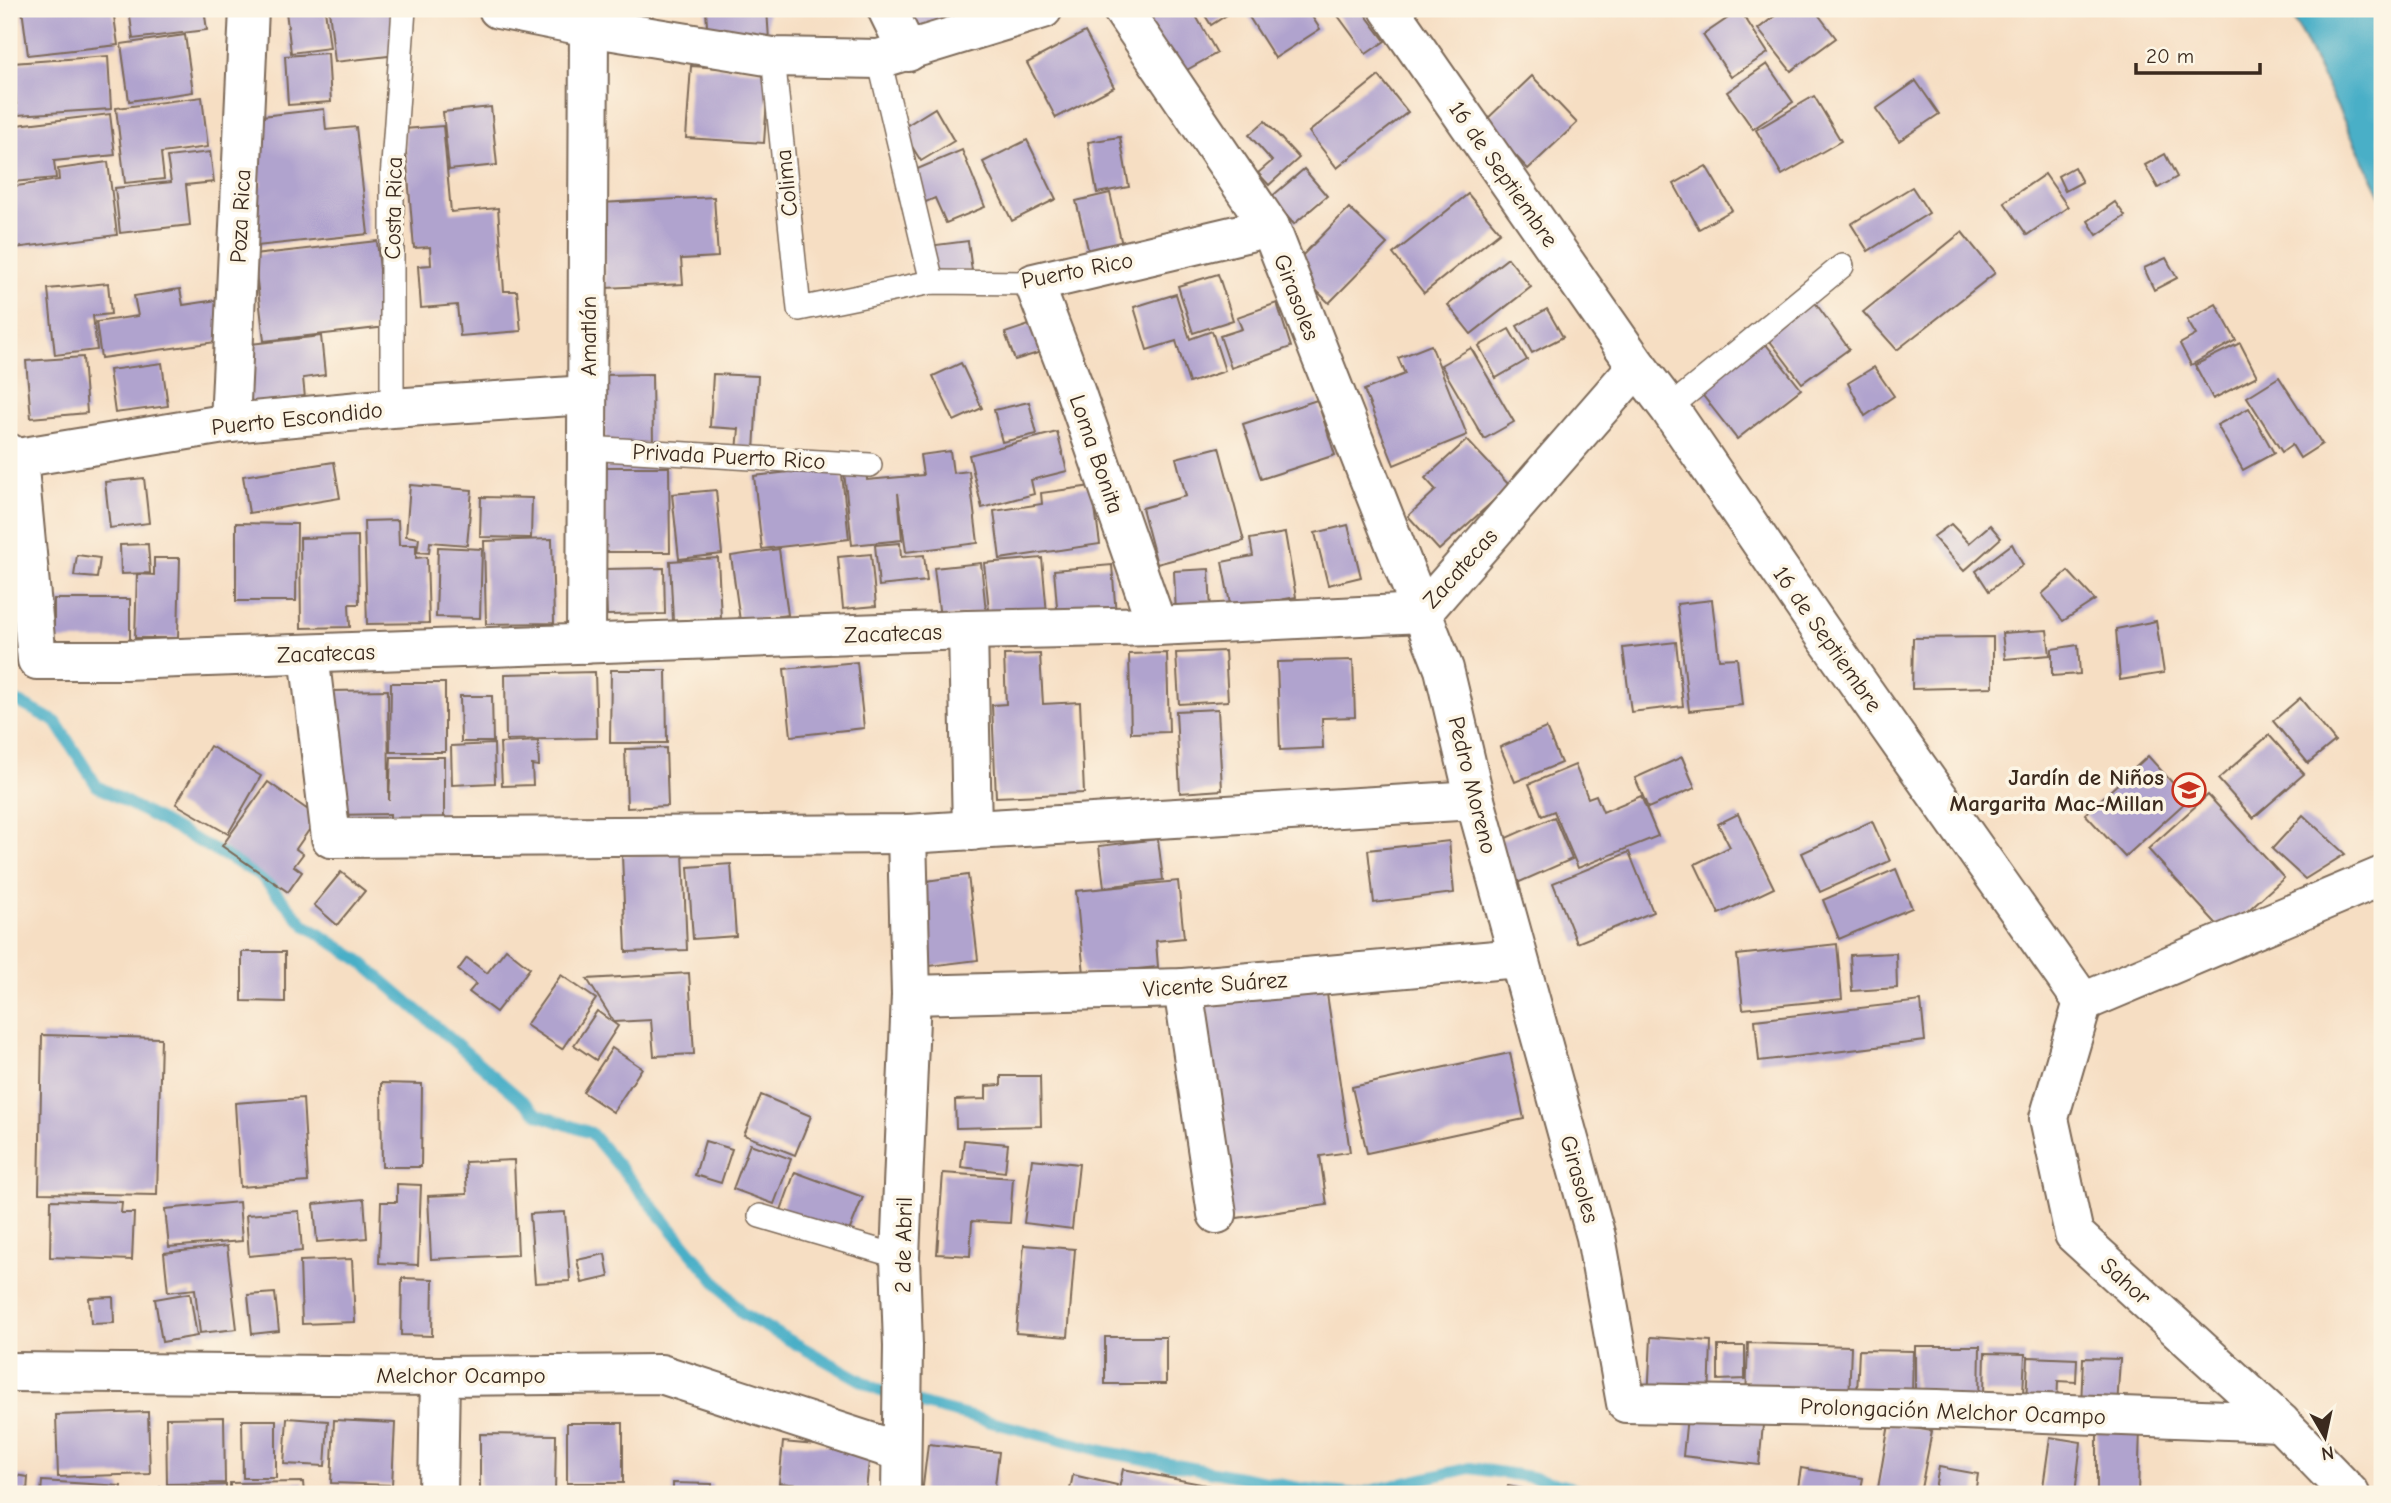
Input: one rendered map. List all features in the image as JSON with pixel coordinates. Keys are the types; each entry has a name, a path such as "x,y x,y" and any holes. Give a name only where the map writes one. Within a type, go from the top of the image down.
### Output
{"street":[{"name":"Poza Rica","path":"230,423 249,9"},
{"path":"498,9 773,57 894,55 1043,9"},
{"path":"887,9 894,55"},
{"name":"Girasoles","path":"1122,9 1270,227 1422,613"},
{"name":"16 de Septiembre","path":"1394,10 1637,366 2083,1002"},
{"name":"Amatlán","path":"586,644 589,27"},
{"name":"Puerto Rico","path":"1034,283 1270,227"},
{"name":"Loma Bonita","path":"1034,283 1072,382 1157,625"},
{"name":"Zacatecas","path":"14,455 37,660 309,654 1157,625 1422,613 1637,366"},
{"name":"Puerto Escondido","path":"14,455 230,423 392,408 587,395"},
{"name":"Pedro Moreno","path":"1422,613 1444,669 1475,800 1518,958"},
{"path":"968,630 972,831"},
{"path":"309,654 331,838 907,834 1475,800"},
{"name":"2 de Abril","path":"901,1494 903,1346 900,1257 911,995 907,834"},
{"path":"2083,1002 2382,876"},
{"name":"Girasoles","path":"1518,958 1596,1237 1626,1403"},
{"name":"Vicente Suárez","path":"911,995 1183,988 1518,958"},
{"path":"1183,988 1217,1214"},
{"name":"Sahor","path":"2083,1002 2049,1118 2074,1234 2280,1422 2350,1494"},
{"name":"Melchor Ocampo","path":"9,1372 440,1376 661,1374 901,1440"},
{"path":"438,1494 440,1376"},
{"name":"Prolongación Melchor Ocampo","path":"1626,1403 1937,1409 2280,1422"}],"lane":[{"name":"Costa Rica","path":"392,408 392,178 404,9"},
{"path":"894,55 932,282"},
{"name":"Colima","path":"773,57 799,309"},
{"path":"1669,408 1842,266"},
{"name":"Puerto Rico","path":"799,309 932,282 1034,283"},
{"name":"Privada Puerto Rico","path":"587,448 870,465"},
{"path":"760,1216 900,1257"}],"water":[{"path":"2289,9 2382,9 2382,199 2381,196"}],"building":[{"path":"22,9 113,9 118,45 28,55"},
{"path":"129,9 204,9 207,30 133,39"},
{"path":"325,9 330,48 291,53 286,11"},
{"path":"329,9 391,9 397,55 335,62"},
{"path":"706,9 767,9 769,40 708,44"},
{"path":"901,9 960,9 961,11 911,32"},
{"path":"1140,9 1192,9 1217,53 1176,76"},
{"path":"1201,9 1236,9 1211,25"},
{"path":"1244,9 1307,9 1320,29 1275,58"},
{"path":"1333,9 1361,9 1385,41 1366,54"},
{"path":"1784,9 1814,9 1836,38 1791,71 1758,29"},
{"path":"1740,10 1768,53 1731,77 1703,35"},
{"path":"1085,32 1114,87 1056,118 1027,63"},
{"path":"185,35 193,92 129,101 121,44"},
{"path":"328,53 331,102 288,105 285,56"},
{"path":"108,56 111,109 17,115 13,63"},
{"path":"1767,64 1793,102 1753,129 1727,92"},
{"path":"691,66 769,71 764,143 686,138"},
{"path":"1379,76 1408,112 1337,168 1309,132"},
{"path":"1532,76 1577,123 1528,169 1484,122"},
{"path":"1916,81 1939,114 1899,141 1876,109"},
{"path":"1814,96 1841,141 1782,175 1756,130"},
{"path":"202,97 208,147 161,153 164,179 125,183 116,108"},
{"path":"491,107 497,165 449,170 443,112"},
{"path":"935,108 954,141 921,161 901,129"},
{"path":"324,109 326,130 356,127 368,234 257,246 250,188 261,186 253,117"},
{"path":"110,114 115,155 54,161 56,178 13,182 9,126"},
{"path":"1265,121 1299,158 1269,185 1258,173 1272,161 1249,135"},
{"path":"443,126 451,212 498,208 504,291 517,291 521,331 460,336 457,305 421,308 418,266 431,265 430,247 414,248 404,129"},
{"path":"1120,137 1129,187 1097,193 1088,142"},
{"path":"1027,140 1056,199 1012,221 983,162"},
{"path":"962,150 985,207 946,223 935,198 921,204 908,173"},
{"path":"210,152 214,182 186,185 190,225 120,233 115,188 171,182 167,157"},
{"path":"2165,154 2177,177 2158,188 2145,165"},
{"path":"108,162 117,235 15,248 9,187 59,180 58,169"},
{"path":"1706,166 1732,210 1699,229 1674,184"},
{"path":"2074,167 2082,182 2065,191 2058,176"},
{"path":"1304,169 1327,196 1294,224 1270,198"},
{"path":"2045,174 2068,207 2027,235 2004,202"},
{"path":"1912,187 1929,213 1868,251 1851,224"},
{"path":"1110,193 1123,249 1090,257 1076,201"},
{"path":"1468,194 1500,232 1424,293 1393,254"},
{"path":"714,197 718,257 681,259 683,284 606,288 601,203"},
{"path":"2115,202 2125,216 2097,235 2088,221"},
{"path":"1349,208 1387,244 1329,303 1292,266"},
{"path":"1962,232 1995,273 1897,350 1863,312"},
{"path":"377,241 386,327 264,341 254,255"},
{"path":"968,241 972,271 932,277 928,246"},
{"path":"1508,258 1531,287 1471,334 1448,305"},
{"path":"2166,258 2177,278 2154,290 2144,268"},
{"path":"1218,274 1233,320 1193,333 1178,286"},
{"path":"108,283 111,314 93,316 97,350 55,355 48,289"},
{"path":"180,289 183,305 217,300 223,341 101,358 96,322 138,316 134,296"},
{"path":"1176,294 1190,339 1212,331 1225,371 1189,383 1176,341 1147,350 1134,307"},
{"path":"1811,297 1849,349 1802,383 1763,332"},
{"path":"1277,303 1291,347 1231,368 1220,336 1242,329 1237,317"},
{"path":"2216,304 2236,340 2191,365 2180,344 2196,335 2187,320"},
{"path":"1547,309 1563,337 1532,353 1517,326"},
{"path":"1032,324 1041,352 1015,360 1005,333"},
{"path":"1509,329 1527,360 1496,378 1479,346"},
{"path":"321,336 325,375 303,378 305,398 249,404 242,345"},
{"path":"1761,338 1801,389 1737,439 1697,388"},
{"path":"2240,343 2257,376 2213,399 2195,365"},
{"path":"1431,345 1467,435 1394,465 1364,390 1405,374 1398,358"},
{"path":"1471,348 1514,422 1484,439 1441,365"},
{"path":"83,357 87,413 31,418 26,361"},
{"path":"162,363 168,406 115,413 109,370"},
{"path":"961,363 982,408 954,421 933,376"},
{"path":"1874,367 1894,396 1865,416 1848,383"},
{"path":"652,374 653,444 605,445 604,375"},
{"path":"713,374 758,376 754,452 737,451 739,429 710,427"},
{"path":"2279,377 2322,444 2300,458 2292,445 2282,452 2247,397"},
{"path":"1317,400 1335,455 1261,479 1243,424"},
{"path":"1029,402 1037,434 1002,442 994,410"},
{"path":"2249,408 2274,453 2243,470 2217,425"},
{"path":"1057,432 1067,471 1031,480 1034,494 982,508 969,455"},
{"path":"1467,440 1510,486 1439,550 1408,516 1436,490 1425,478"},
{"path":"1219,447 1244,541 1157,564 1142,508 1186,496 1176,458"},
{"path":"950,451 953,473 969,471 978,543 906,552 898,493 902,540 852,545 844,472 866,470 867,480 923,475 920,455"},
{"path":"334,462 340,498 249,513 243,476"},
{"path":"841,466 849,539 762,549 754,476"},
{"path":"601,467 669,467 670,552 602,552"},
{"path":"144,478 149,523 110,528 105,482"},
{"path":"410,485 472,490 467,545 430,542 429,553 417,552 419,538 406,536"},
{"path":"1092,486 1100,544 1000,559 994,511 1042,504 1041,493"},
{"path":"716,490 722,554 679,559 672,494"},
{"path":"481,497 532,498 531,538 480,537"},
{"path":"398,520 399,545 416,545 416,558 427,557 429,623 367,624 364,521"},
{"path":"236,523 297,524 296,601 236,601"},
{"path":"1951,524 1969,543 1990,525 2001,538 1964,571 1933,537"},
{"path":"1348,525 1361,577 1328,585 1315,533"},
{"path":"1285,533 1296,597 1231,609 1222,562 1253,556 1250,539"},
{"path":"358,536 359,604 349,604 350,627 301,628 300,538"},
{"path":"552,539 554,623 486,624 484,541"},
{"path":"900,543 901,557 924,555 927,581 879,586 875,545"},
{"path":"148,544 150,573 121,574 120,545"},
{"path":"2012,544 2023,565 1989,591 1976,571"},
{"path":"438,547 482,549 480,618 436,617"},
{"path":"779,549 788,615 740,621 731,556"},
{"path":"871,554 876,606 843,609 838,557"},
{"path":"77,555 100,558 97,578 74,576"},
{"path":"154,558 180,558 178,638 135,638 137,574 154,575"},
{"path":"718,558 721,618 673,621 670,561"},
{"path":"1042,558 1047,614 990,619 984,563"},
{"path":"981,563 986,612 940,618 934,568"},
{"path":"1112,565 1116,615 1058,619 1054,570"},
{"path":"664,568 665,614 607,615 605,569"},
{"path":"1209,569 1211,613 1176,614 1174,571"},
{"path":"2068,571 2095,600 2063,621 2042,594"},
{"path":"54,599 130,599 130,640 54,640"},
{"path":"1712,600 1719,659 1737,658 1742,705 1689,711 1677,604"},
{"path":"2156,621 2164,673 2120,680 2116,629"},
{"path":"2047,630 2050,655 2005,659 2002,633"},
{"path":"1993,637 1993,687 1912,689 1913,638"},
{"path":"1676,642 1683,706 1631,712 1623,648"},
{"path":"2078,645 2080,674 2052,676 2052,649"},
{"path":"1225,651 1228,701 1179,704 1176,653"},
{"path":"1167,653 1169,732 1131,733 1129,654"},
{"path":"1040,654 1043,704 1080,702 1084,793 996,797 992,705 1006,704 1004,655"},
{"path":"1353,660 1355,717 1322,718 1323,748 1280,750 1277,662"},
{"path":"857,662 864,728 791,736 784,669"},
{"path":"611,670 666,670 667,743 610,743"},
{"path":"595,672 597,738 506,740 505,674"},
{"path":"391,683 445,683 445,752 390,752"},
{"path":"388,690 389,801 391,757 444,757 444,818 390,818 390,814 333,815 331,691"},
{"path":"460,696 492,696 493,742 461,742"},
{"path":"2300,698 2335,741 2308,763 2273,721"},
{"path":"1218,709 1222,790 1180,793 1176,711"},
{"path":"1546,728 1561,763 1515,782 1500,747"},
{"path":"2269,735 2304,774 2253,818 2218,779"},
{"path":"538,741 539,766 532,765 533,785 502,786 500,743"},
{"path":"494,744 495,783 452,785 451,746"},
{"path":"210,746 261,776 228,834 176,804"},
{"path":"666,748 668,806 627,808 625,749"},
{"path":"2148,756 2188,800 2125,857 2085,814"},
{"path":"1682,757 1695,788 1648,808 1635,778"},
{"path":"1575,765 1588,798 1596,795 1603,812 1641,796 1658,836 1578,868 1554,811 1542,816 1529,784"},
{"path":"268,782 318,817 296,849 303,854 294,866 302,872 288,892 222,846"},
{"path":"2208,795 2284,878 2224,932 2148,849"},
{"path":"1738,814 1774,888 1719,914 1695,864 1730,847 1718,824"},
{"path":"2303,815 2345,854 2305,879 2272,849"},
{"path":"1554,817 1572,859 1515,884 1497,842"},
{"path":"1872,821 1890,861 1820,892 1802,853"},
{"path":"1158,839 1163,880 1104,887 1099,846"},
{"path":"1449,841 1454,893 1374,903 1368,850"},
{"path":"683,852 687,950 626,952 622,855"},
{"path":"1629,852 1653,912 1577,943 1553,883"},
{"path":"731,864 736,936 693,939 688,867"},
{"path":"1896,869 1912,908 1839,939 1823,900"},
{"path":"341,872 365,891 337,925 314,905"},
{"path":"968,875 978,960 930,966 919,882"},
{"path":"1178,881 1184,938 1156,941 1158,967 1084,974 1076,891"},
{"path":"1837,944 1842,999 1743,1009 1737,955"},
{"path":"506,949 530,968 496,1012 469,992 476,984 458,970 467,958 487,973"},
{"path":"242,952 285,952 285,1002 242,1001"},
{"path":"1896,953 1897,988 1852,991 1850,955"},
{"path":"689,973 694,1054 654,1056 651,1020 614,1022 587,979"},
{"path":"561,975 596,999 562,1049 526,1025"},
{"path":"1325,980 1350,1152 1320,1156 1327,1205 1223,1220 1191,1000"},
{"path":"1921,1001 1925,1041 1759,1061 1755,1020"},
{"path":"597,1011 618,1026 596,1060 574,1045"},
{"path":"42,1035 161,1038 157,1195 39,1193"},
{"path":"612,1048 642,1068 613,1112 583,1092"},
{"path":"1510,1053 1524,1119 1367,1153 1352,1087"},
{"path":"1001,1076 1040,1076 1041,1126 956,1128 955,1100 986,1099 986,1086 1001,1085"},
{"path":"381,1083 422,1084 421,1167 382,1167"},
{"path":"761,1095 811,1116 795,1155 744,1135"},
{"path":"303,1098 308,1182 240,1187 235,1103"},
{"path":"964,1140 1008,1144 1005,1172 961,1167"},
{"path":"705,1141 732,1149 721,1183 695,1175"},
{"path":"750,1144 791,1159 774,1204 733,1189"},
{"path":"1032,1159 1079,1164 1072,1229 1024,1223"},
{"path":"514,1160 518,1255 431,1259 428,1196 467,1194 465,1162"},
{"path":"795,1172 863,1197 846,1239 780,1213"},
{"path":"943,1173 1013,1178 1010,1223 972,1221 970,1256 937,1254"},
{"path":"397,1184 421,1185 418,1265 379,1263 381,1202 397,1202"},
{"path":"364,1199 367,1238 317,1242 314,1204"},
{"path":"51,1200 122,1202 121,1213 134,1213 132,1260 50,1257"},
{"path":"239,1202 242,1241 169,1247 165,1209"},
{"path":"299,1211 302,1251 249,1256 246,1215"},
{"path":"565,1212 570,1281 535,1283 530,1214"},
{"path":"1024,1245 1075,1249 1068,1337 1016,1333"},
{"path":"227,1246 237,1329 200,1333 195,1289 168,1292 164,1253"},
{"path":"605,1254 609,1277 582,1283 577,1260"},
{"path":"352,1259 355,1322 302,1324 300,1261"},
{"path":"402,1278 433,1279 432,1336 401,1335"},
{"path":"190,1293 197,1336 162,1342 155,1299"},
{"path":"275,1293 279,1331 252,1334 248,1295"},
{"path":"113,1297 114,1323 91,1324 89,1298"},
{"path":"1105,1337 1166,1337 1166,1384 1105,1384"},
{"path":"1651,1337 1711,1341 1709,1402 1648,1401"},
{"path":"1748,1343 1851,1346 1849,1402 1746,1400"},
{"path":"1718,1346 1745,1346 1745,1379 1718,1380"},
{"path":"1915,1346 1980,1346 1979,1402 1915,1402"},
{"path":"1859,1350 1913,1351 1912,1395 1857,1394"},
{"path":"1985,1353 2025,1354 2023,1394 1984,1393"},
{"path":"2028,1357 2077,1359 2076,1382 2058,1381 2057,1407 2026,1406"},
{"path":"2083,1358 2120,1359 2117,1407 2081,1406"},
{"path":"1688,1406 1764,1415 1759,1465 1683,1456"},
{"path":"148,1412 150,1474 58,1477 56,1415"},
{"path":"224,1417 225,1483 167,1484 166,1418"},
{"path":"287,1418 328,1421 325,1466 284,1464"},
{"path":"242,1420 276,1420 276,1478 243,1478"},
{"path":"334,1420 395,1423 392,1485 331,1483"},
{"path":"567,1423 623,1423 623,1483 567,1483"},
{"path":"1889,1424 1932,1431 1920,1494 1877,1494"},
{"path":"2140,1428 2138,1493 2097,1494 2097,1429"},
{"path":"480,1434 556,1435 555,1494 480,1493"},
{"path":"2050,1437 2081,1442 2075,1494 2042,1494"},
{"path":"783,1442 870,1450 866,1491 779,1483"},
{"path":"928,1444 999,1452 994,1494 922,1494"},
{"path":"1939,1467 1978,1474 1975,1494 1934,1494"},
{"path":"1801,1468 1863,1478 1860,1494 1797,1494"},
{"path":"1123,1469 1232,1490 1231,1494 1118,1494"},
{"path":"9,1474 28,1477 27,1492 9,1489"},
{"path":"1073,1475 1117,1485 1115,1494 1069,1494"},
{"path":"42,1481 121,1486 120,1494 41,1494"},
{"path":"303,1482 304,1494 230,1494 230,1483"},
{"path":"673,1483 712,1484 712,1494 673,1494"},
{"path":"226,1485 226,1494 160,1494 160,1487"},
{"path":"1508,1486 1545,1493 1545,1494 1506,1494"},
{"path":"568,1488 616,1490 616,1494 568,1494"}],"waterway":[{"path":"9,697 56,722 97,786 260,875 305,925 358,959 539,1115 591,1133 743,1314 878,1390 929,1406 1107,1452 1299,1488 1357,1494 1470,1468 1531,1477 1595,1494"}],"place":[{"name":"Jardín de Niños Margarita Mac-Millan","path":"2189,790"}]}
